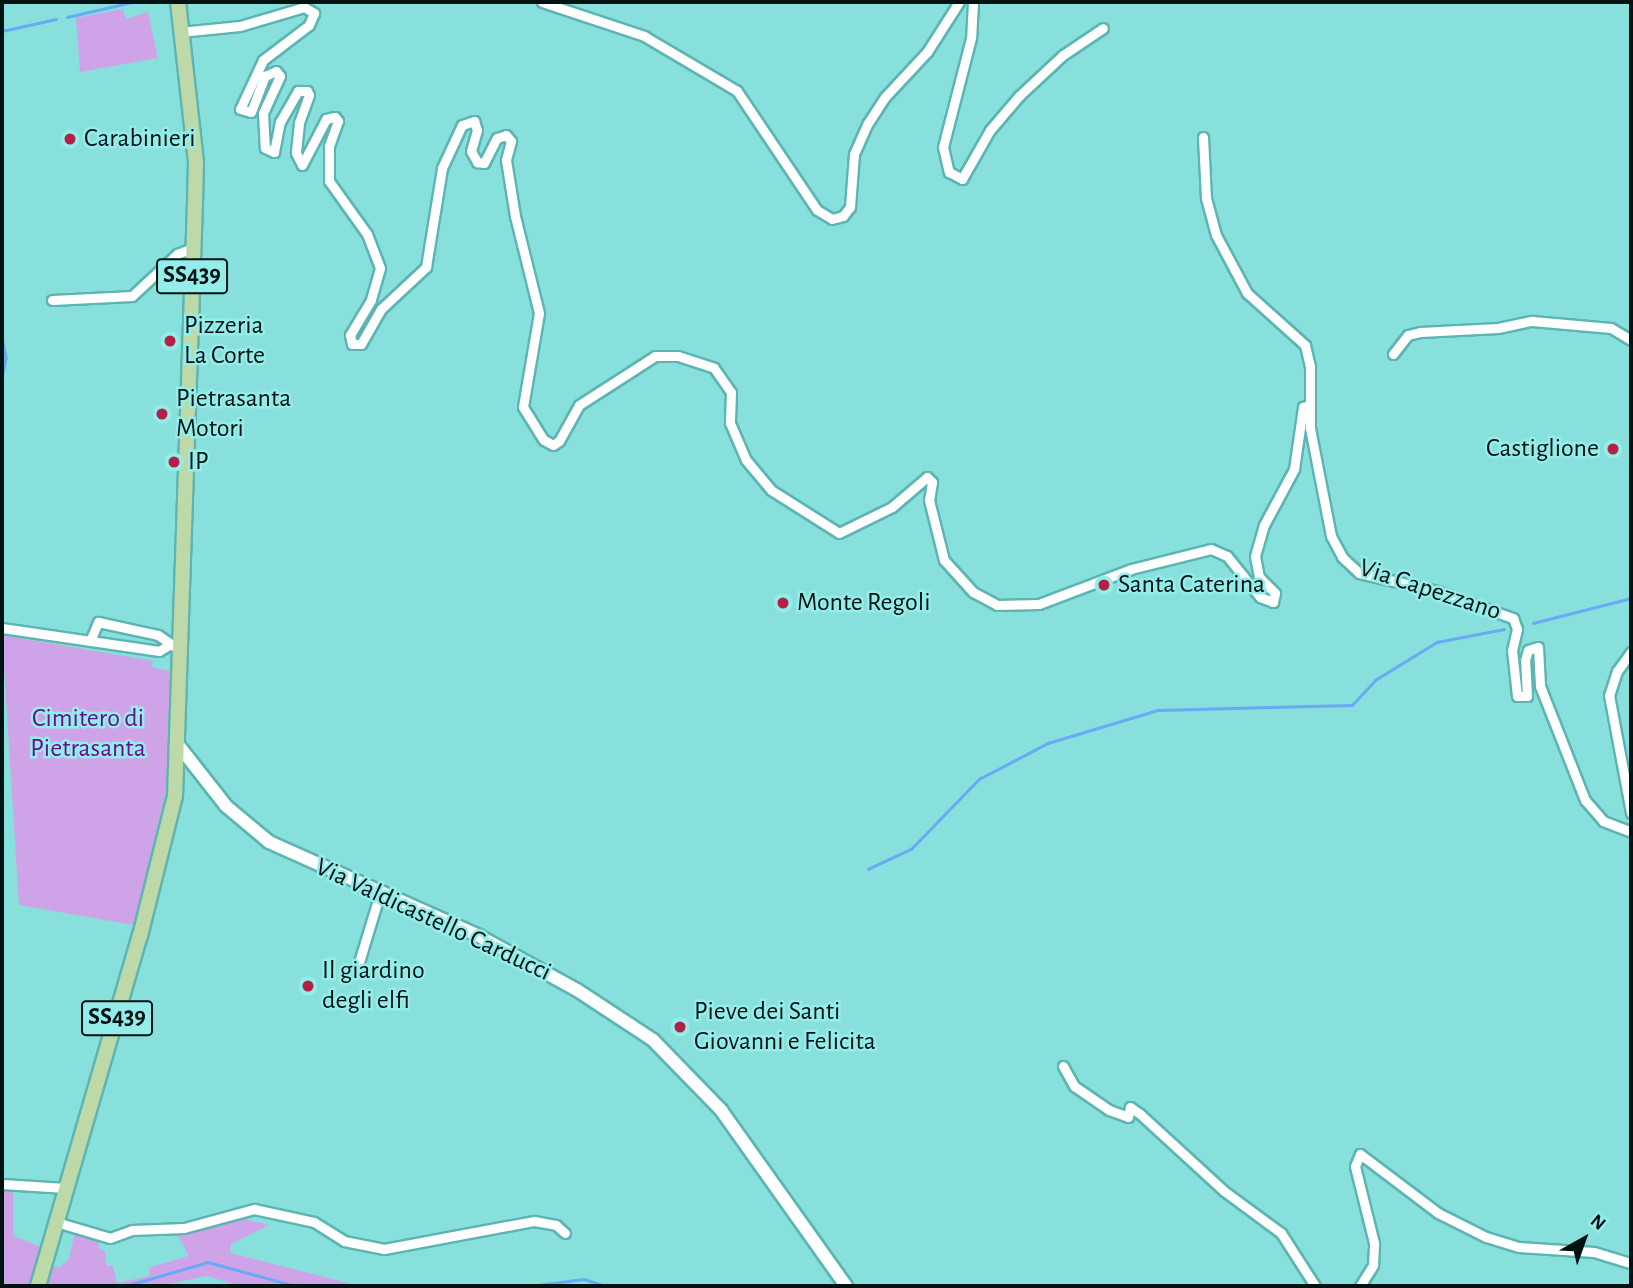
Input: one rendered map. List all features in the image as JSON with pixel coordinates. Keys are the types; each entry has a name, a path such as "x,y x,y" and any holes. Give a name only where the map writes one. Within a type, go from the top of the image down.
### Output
{"main road":[{"name":"SS439","path":"37,1286 168,833 179,746 176,648 196,162 178,2"}],"street":[{"path":"180,32 240,26 310,8 321,2"},
{"path":"542,2 644,36 737,91 817,210 832,219 843,216 850,207 854,154 868,123 885,97 927,52 959,2"},
{"path":"973,2 971,38 943,147 948,172 962,178 990,130 1019,96 1102,28"},
{"path":"310,8 314,19 263,60 240,109 251,112 265,76 276,71 279,76 263,113 265,148 274,152 280,122 298,91 307,91 310,95 299,123 296,153 302,165 326,119 330,116 338,121 329,146 328,181 374,248 380,268 371,300 350,335 352,344 361,344 381,309 426,267 442,168 462,125 468,121 477,125 471,151 477,162 484,163 497,138 506,135 511,141 506,160 514,216 539,313 523,407 537,432 553,445 579,405 655,356 678,356 722,372 731,392 730,423 746,460 773,492 799,503 833,531 845,532 899,502 923,478 930,479 932,518 944,559 983,600 1012,607 1039,604 1131,569 1211,549 1227,556 1259,597 1273,602 1275,593 1259,577 1255,564 1256,548 1294,469 1303,407 1310,405 1310,366 1305,345 1247,293 1216,235 1206,198 1203,137"},
{"path":"52,300 132,296 177,254 193,248"},
{"path":"1393,354 1399,342 1420,332 1498,328 1532,321 1611,328 1631,340"},
{"name":"Via Capezzano","path":"1310,405 1310,428 1331,536 1342,557 1359,573 1437,591 1513,618 1517,629 1512,650 1517,696 1527,696 1525,660 1528,650 1538,647 1540,685 1585,800 1604,821 1631,832"},
{"path":"90,641 98,622 158,635 176,648"},
{"path":"2,628 159,651 176,648"},
{"path":"1631,652 1617,671 1609,695 1631,813"},
{"name":"Via Valdicastello Carducci","path":"179,746 226,806 254,832 512,953 653,1040 721,1110 846,1286"},
{"path":"356,972 380,893"},
{"path":"1063,1066 1074,1086 1109,1110 1128,1117 1130,1107 1140,1114 1224,1191 1281,1233 1315,1286"},
{"path":"1360,1286 1373,1265 1374,1244 1355,1166 1360,1154 1438,1213 1486,1237 1519,1247 1594,1252 1631,1263"},
{"path":"2,1184 66,1188"},
{"path":"56,1222 110,1238 132,1230 184,1228 254,1209 314,1222 344,1241 384,1249 534,1221 556,1225 565,1233"}],"green space":[{"path":"123,9 126,19 148,12 158,58 80,72 76,18"},
{"name":"Cimitero di Pietrasanta","path":"2,635 153,661 151,667 170,671 172,737 166,790 134,925 19,905"},
{"path":"2,1188 13,1189 13,1236 41,1247 29,1286 2,1286"},
{"path":"233,1216 269,1225 231,1244 230,1253 360,1286 240,1286 207,1276 158,1286 41,1286 47,1265 60,1267 68,1260 75,1233 100,1241 98,1248 105,1251 106,1266 113,1266 117,1283 149,1276 150,1267 189,1256 176,1232"}],"waterway":[{"path":"67,17 133,2"},
{"path":"2,31 56,19"},
{"path":"2,337 6,358 2,378"},
{"path":"1533,623 1631,598"},
{"path":"868,869 911,849 979,779 1048,743 1158,710 1352,705 1375,680 1437,642 1504,629"},
{"path":"125,1286 208,1262 296,1286"},
{"path":"530,1286 584,1279 606,1286"}],"place":[{"name":"Carabinieri","path":"70,139"},
{"name":"Pizzeria La Corte","path":"170,341"},
{"name":"Pietrasanta Motori","path":"162,414"},
{"name":"Castiglione","path":"1613,449"},
{"name":"IP","path":"174,462"},
{"name":"Santa Caterina","path":"1104,585"},
{"name":"Monte Regoli","path":"783,603"},
{"name":"Il giardino degli elfi","path":"308,986"},
{"name":"Pieve dei Santi Giovanni e Felicita","path":"680,1027"}]}
